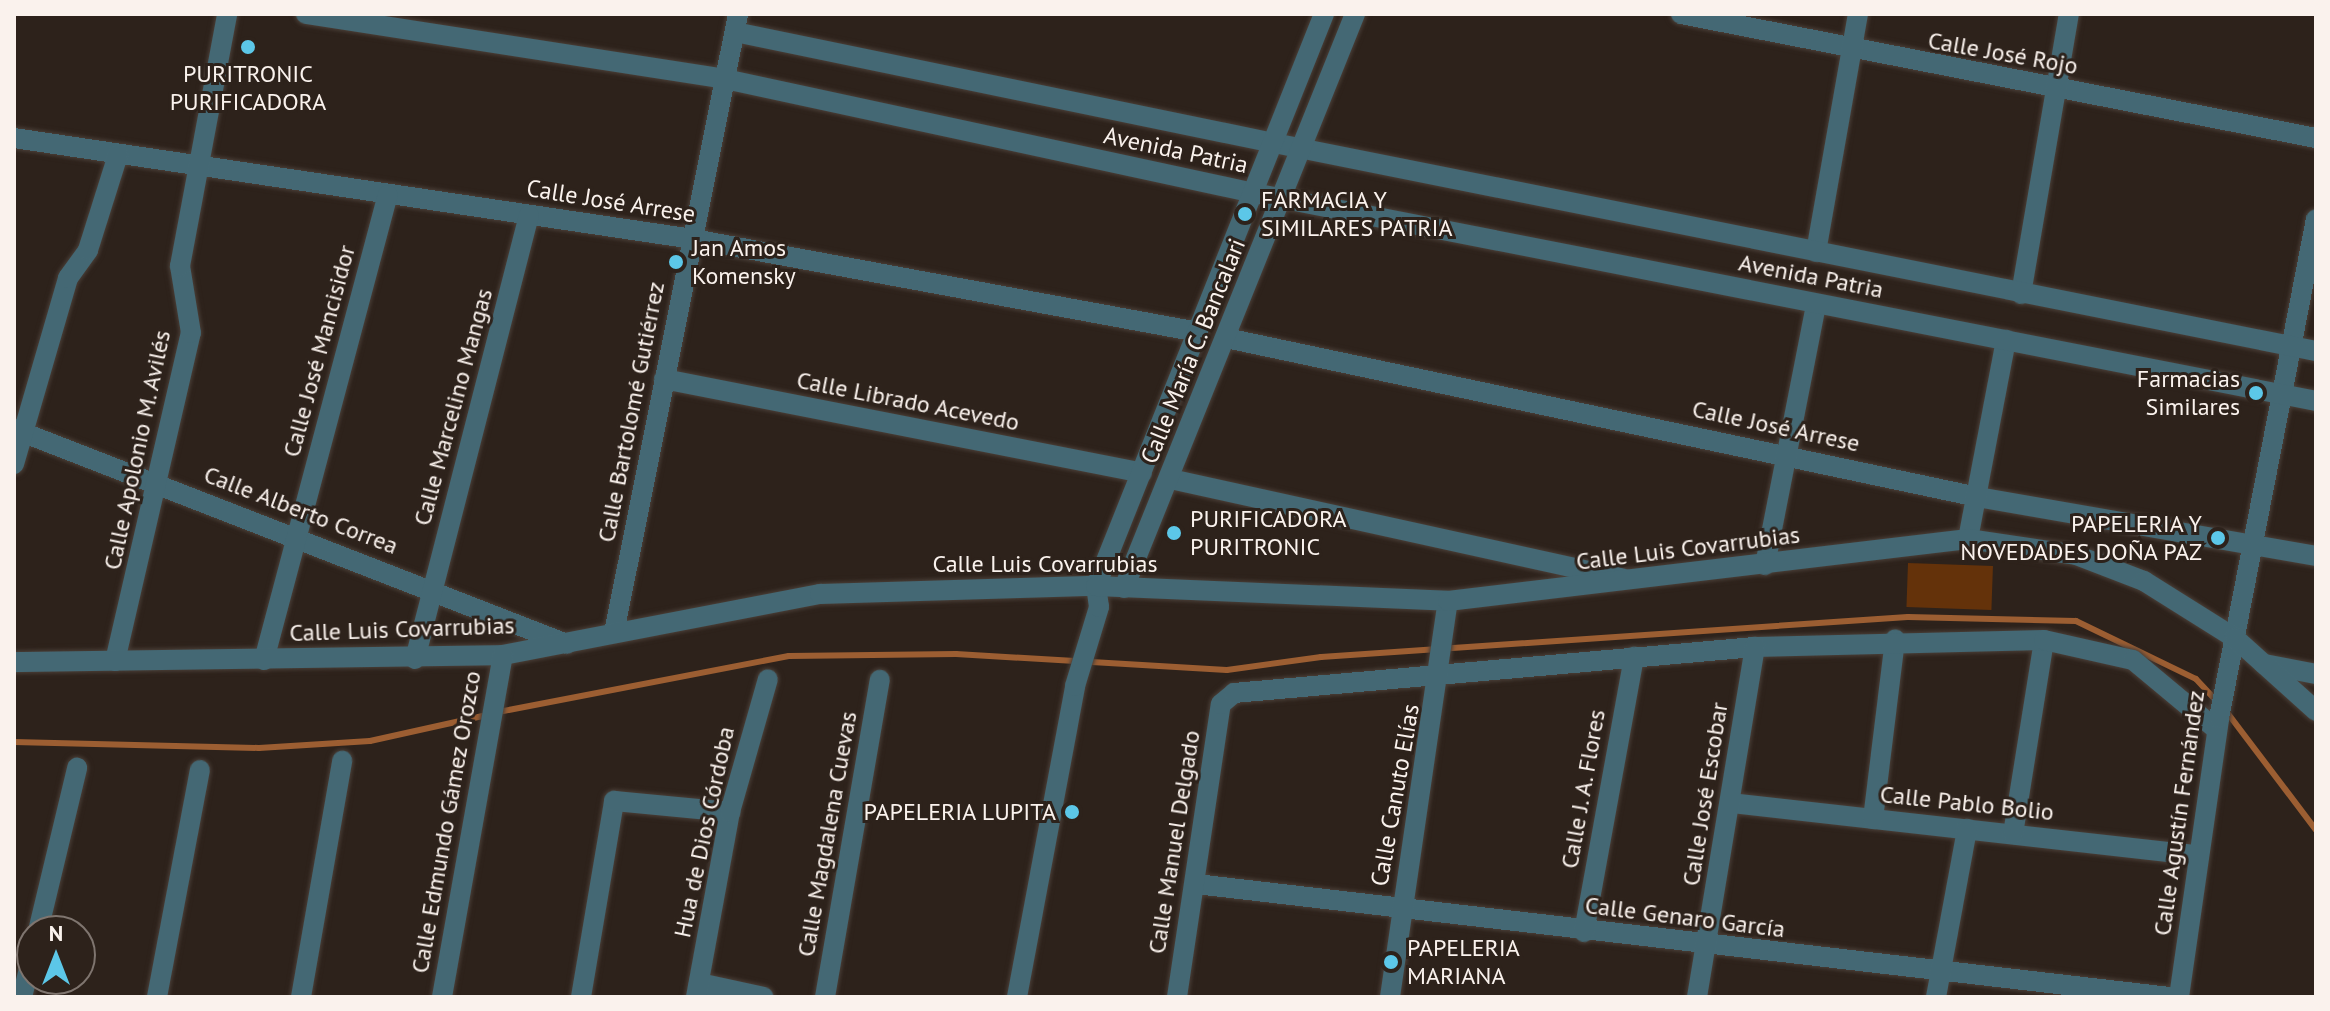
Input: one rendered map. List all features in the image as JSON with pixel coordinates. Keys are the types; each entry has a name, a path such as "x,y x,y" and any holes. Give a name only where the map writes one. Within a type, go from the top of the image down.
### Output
{"street":[{"name":"Calle Apolonio M. Avilés","path":"115,661 159,483 191,333 180,266 227,14"},
{"name":"Avenida Patria","path":"306,14 725,79 1281,199 2316,401"},
{"name":"Calle María C. Bancalari","path":"1096,586 1324,14"},
{"name":"Calle María C. Bancalari","path":"1097,614 1124,588 1355,14"},
{"name":"Calle José Rojo","path":"1681,14 1851,52 2316,138"},
{"path":"1816,252 1858,14"},
{"path":"2021,294 2069,14"},
{"name":"Avenida Patria","path":"736,23 1301,149 2316,351"},
{"name":"Calle Bartolomé Gutiérrez","path":"614,633 736,23"},
{"name":"Calle José Arrese","path":"14,138 693,239 1198,332"},
{"path":"14,464 18,430 68,278 88,250 118,155"},
{"name":"Calle José Mancisidor","path":"264,660 388,195"},
{"name":"Calle Marcelino Mangas","path":"415,659 529,215"},
{"name":"Calle Agustín Fernández","path":"2179,997 2218,724 2316,219"},
{"path":"1765,565 1816,304"},
{"name":"Calle José Arrese","path":"1226,338 1789,454 1978,497 2316,556"},
{"path":"1968,539 2006,340"},
{"name":"Calle Librado Acevedo","path":"664,379 1142,473"},
{"name":"Calle Alberto Correa","path":"18,430 296,535 567,644"},
{"path":"1170,479 1632,581"},
{"name":"Calle Luis Covarrubias","path":"14,662 415,659 503,655 820,594 1096,586 1448,601 1968,539 2098,563 2175,597 2233,646 2264,664 2316,711"},
{"path":"1017,997 1075,686 1097,614 1096,586"},
{"name":"Calle Canuto Elías","path":"1390,997 1441,674 1448,601"},
{"path":"1441,674 1634,656 1895,639 2044,640 2133,660 2218,724"},
{"path":"1873,819 1895,639"},
{"path":"2013,834 2044,640"},
{"name":"Calle José Escobar","path":"1697,997 1755,647"},
{"name":"Calle Edmundo Gámez Orozco","path":"442,997 503,655"},
{"name":"Calle J. A. Flores","path":"1584,932 1634,656"},
{"path":"2264,664 2316,674"},
{"name":"Calle Manuel Delgado","path":"1177,997 1226,696 1441,674"},
{"name":"Hua de Dios Córdoba","path":"697,990 730,812 768,679"},
{"name":"Calle Magdalena Cuevas","path":"825,997 880,680"},
{"path":"301,997 342,761"},
{"path":"42,915 77,768"},
{"path":"157,997 200,770"},
{"path":"581,997 614,801 730,812"},
{"name":"Calle Pablo Bolio","path":"1731,803 2198,855"},
{"path":"1936,997 1967,829"},
{"name":"Calle Genaro García","path":"1196,884 1402,911 2169,997"},
{"path":"697,990 764,997"}],"shaded area":[{"path":"1908,563 1993,566 1991,610 1906,607"}],"waterway":[{"path":"498,712 789,656 956,654 1227,670 1321,657 1908,617 2076,621 2196,679 2218,703"},
{"path":"2226,711 2316,830"},
{"path":"14,742 259,748 370,741 487,715"}],"place":[{"name":"PURITRONIC PURIFICADORA","path":"248,47"},
{"name":"FARMACIA Y SIMILARES PATRIA","path":"1245,214"},
{"name":"Jan Amos Komensky","path":"676,262"},
{"name":"Farmacias Similares","path":"2256,393"},
{"name":"PURIFICADORA PURITRONIC","path":"1174,533"},
{"name":"PAPELERIA Y NOVEDADES DOÑA PAZ","path":"2218,538"},
{"name":"PAPELERIA LUPITA","path":"1072,812"},
{"name":"PAPELERIA MARIANA","path":"1391,962"}]}
